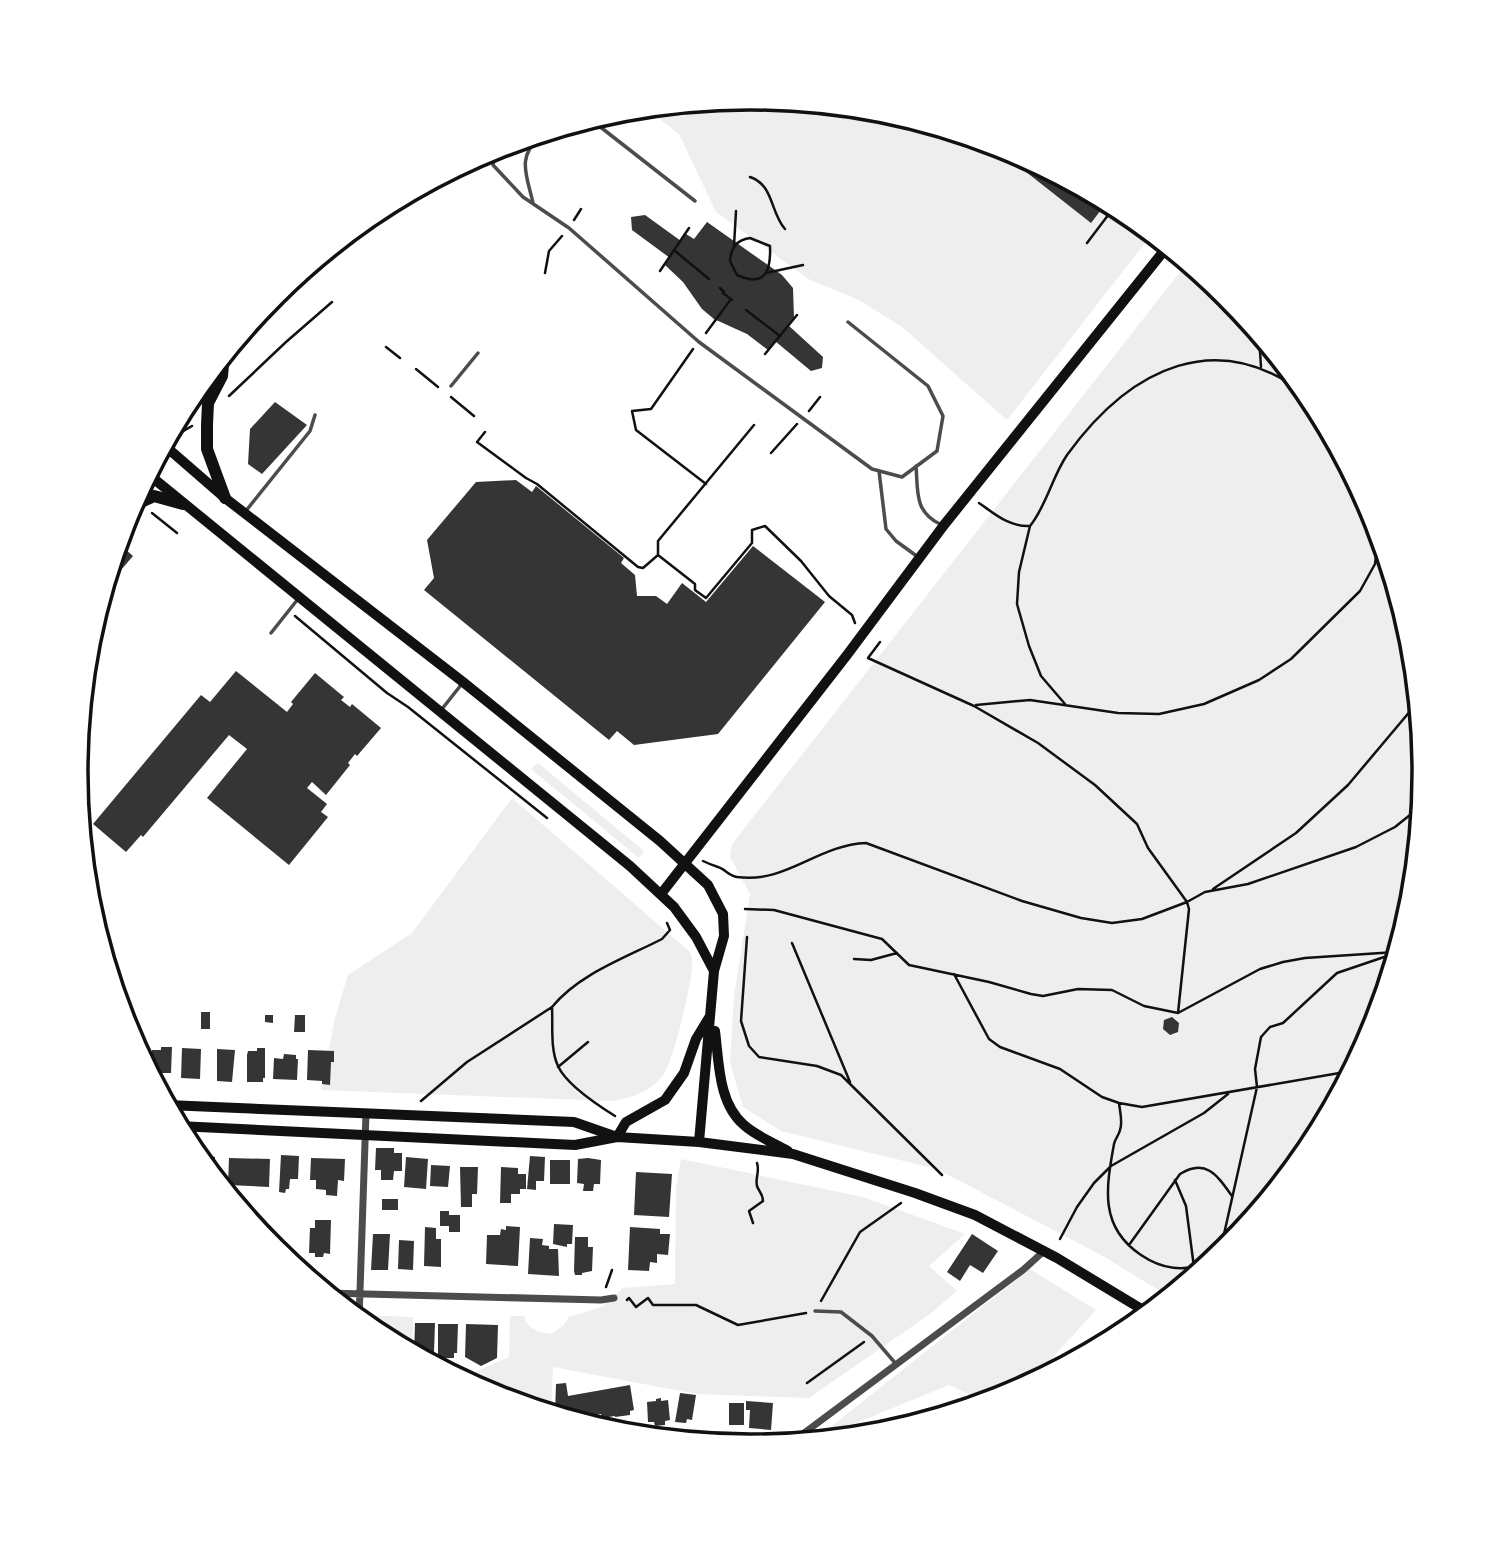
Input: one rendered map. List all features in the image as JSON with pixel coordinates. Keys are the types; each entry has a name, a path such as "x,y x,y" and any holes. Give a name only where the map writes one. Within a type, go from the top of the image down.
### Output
{"main road":[{"path":"661,894 944,525 1161,254"},
{"path":"222,371 208,403 206,425 207,449 225,498"},
{"path":"171,451 225,498 463,682 701,877 710,889 725,923 714,971 699,1142"},
{"path":"155,480 580,824 661,894 696,937 714,971"},
{"path":"147,499 154,496 183,504"},
{"path":"617,1137 626,1122 665,1100 684,1073 695,1039 712,1014"},
{"path":"712,1014 724,1096 744,1125 793,1154"},
{"path":"178,1105 574,1122 617,1137"},
{"path":"191,1126 575,1145 617,1137 699,1142 793,1154 915,1193 975,1216 1044,1251 1138,1307"}],"street":[{"path":"360,1306 366,1113"},
{"path":"806,1431 1023,1270 1044,1251"},
{"path":"342,1293 601,1300 614,1298"}],"lane":[{"path":"601,128 695,201"},
{"path":"528,148 524,166 533,203"},
{"path":"494,161 493,165 523,197 569,228 699,342 873,469 902,477 937,451 943,416 928,386 848,322"},
{"path":"451,386 478,353"},
{"path":"245,513 310,431 315,415"},
{"path":"916,466 921,509 933,520 944,525"},
{"path":"879,470 886,529 896,541 920,558"},
{"path":"271,633 300,596"},
{"path":"441,711 463,682"},
{"path":"816,1311 841,1312 872,1336 896,1364"}],"path":[{"path":"750,177 760,180 766,187 774,212 785,229"},
{"path":"545,273 549,251 581,209"},
{"path":"734,246 736,211"},
{"path":"1087,243 1107,216"},
{"path":"660,271 690,228"},
{"path":"766,273 771,262 770,246 750,238 734,246 730,253 730,266 737,275 752,279 803,265"},
{"path":"675,251 709,279"},
{"path":"706,484 636,430 632,411 651,409 715,319 732,300 720,288"},
{"path":"225,401 245,379 332,302"},
{"path":"746,310 779,336"},
{"path":"765,354 796,315"},
{"path":"386,347 400,358"},
{"path":"1260,351 1261,368"},
{"path":"1066,704 1041,676 1017,604 1019,572 1030,526 1037,517 1049,486 1065,458 1106,411 1134,387 1171,366 1204,359 1241,363 1281,377"},
{"path":"416,369 438,387"},
{"path":"451,397 474,415"},
{"path":"183,430 198,425"},
{"path":"485,432 477,442 537,484 638,567 643,568 658,555 658,541 754,425"},
{"path":"968,495 1017,527 1030,526"},
{"path":"147,508 177,533"},
{"path":"658,555 695,584 695,590 706,598 752,543 752,530 765,526 801,561 829,596 852,615 856,624"},
{"path":"974,706 1030,700 1118,713 1158,713 1204,704 1259,680 1291,659 1360,591 1376,558"},
{"path":"288,610 387,693 550,820"},
{"path":"880,642 868,658 872,662 893,668 974,706 1038,743 1095,785 1137,824 1148,848 1188,902 1178,1013"},
{"path":"701,877 712,866 717,866 734,877 762,877 793,869 827,850 848,844 866,843 969,883 1081,918 1112,923 1142,919 1210,891 1305,825 1348,785 1409,713"},
{"path":"1210,891 1248,884 1356,847 1395,827 1410,815"},
{"path":"418,1104 467,1062 552,1007 561,995 585,978 662,939 670,930 665,917 674,907"},
{"path":"745,909 774,910 882,939 909,965 1043,996 1078,989 1112,990 1158,1011 1178,1013 1260,969 1283,962 1386,953"},
{"path":"747,937 741,1021 749,1046 759,1057 817,1066 841,1075 942,1175"},
{"path":"792,943 852,1085"},
{"path":"853,959 872,960 897,953"},
{"path":"1224,1233 1257,1087 1255,1069 1261,1037 1270,1027 1283,1023 1337,973 1385,956"},
{"path":"954,974 989,1039 1000,1047 1060,1069 1102,1097 1119,1103 1142,1107 1339,1073"},
{"path":"552,1007 558,1067 600,1107 626,1122"},
{"path":"558,1067 588,1042"},
{"path":"1060,1239 1077,1207 1094,1183 1111,1166 1204,1113 1231,1092"},
{"path":"1119,1103 1120,1130 1114,1142 1107,1193 1114,1225 1129,1245 1155,1263 1176,1270 1187,1269"},
{"path":"749,1148 759,1167 756,1182 764,1196 763,1201 749,1211 753,1223"},
{"path":"1129,1245 1175,1180 1191,1167 1207,1169 1219,1177 1232,1196"},
{"path":"1175,1180 1185,1206 1193,1263"},
{"path":"614,1298 623,1304 629,1298 636,1307 648,1298 653,1305 696,1305 738,1325 816,1311 860,1232 915,1193"},
{"path":"601,1300 612,1270"},
{"path":"807,1383 872,1336"}],"shaded area":[{"path":"706,111 793,111 879,123 962,145 1003,160 1080,199 1146,242 1007,420 902,327 859,300 810,280 716,212 679,134 657,117"},
{"path":"1181,270 1218,304 1275,369 1323,441 1361,519 1376,559 1399,643 1406,686 1412,772 1410,815 1399,901 1389,943 1361,1025 1343,1065 1323,1103 1275,1175 1218,1240 1160,1291 1103,1256 937,1169 781,1131 743,1107 730,1063 734,996 750,894 730,857 732,844"},
{"path":"538,763 644,851 639,858 531,769"},
{"path":"512,798 689,951 692,970 686,1001 677,1038 663,1075 640,1093 611,1101 321,1090 335,1018 348,975 412,933"},
{"path":"681,1159 863,1197 965,1234 929,1266 957,1291 930,1314 809,1398 697,1394 553,1367 551,1403 472,1373 509,1357 510,1316 524,1316 534,1330 551,1334 564,1325 569,1317 602,1307 623,1288 675,1284 676,1187"},
{"path":"1030,1269 1096,1310 1047,1363 1003,1384 971,1396 949,1385 848,1426 828,1429"},
{"path":"372,1315 413,1317 412,1341"}],"building":[{"path":"1022,169 1100,211 1091,223"},
{"path":"645,215 681,241 686,234 694,239 707,222 782,275 793,288 794,318 788,325 823,357 822,368 811,371 775,341 768,350 747,334 714,319 702,309 683,282 665,265 670,258 632,230 631,217"},
{"path":"275,402 307,425 262,474 248,464 250,429"},
{"path":"516,480 532,492 536,486 624,558 621,563 635,575 637,596 656,596 667,604 682,583 706,602 753,546 825,602 718,734 634,745 617,731 609,740 424,590 434,578 427,540 476,482"},
{"path":"126,550 133,556 119,573"},
{"path":"236,671 287,712 293,704 291,702 315,673 344,697 341,700 350,707 352,704 381,728 357,756 355,754 348,763 350,765 326,795 312,782 307,788 327,804 321,812 328,817 289,865 207,798 247,749 229,735 143,837 141,835 126,852 93,824 201,695 210,702"},
{"path":"201,1012 210,1012 210,1029 201,1029"},
{"path":"265,1015 273,1015 273,1023 265,1022"},
{"path":"295,1015 305,1015 305,1032 294,1032"},
{"path":"1172,1017 1179,1023 1178,1032 1170,1035 1163,1029 1164,1020"},
{"path":"161,1047 172,1047 171,1073 160,1073 152,1056 152,1050 161,1050"},
{"path":"182,1048 201,1049 200,1079 181,1078"},
{"path":"257,1048 265,1048 265,1078 263,1082 247,1082 248,1051 257,1051"},
{"path":"217,1049 235,1050 232,1082 217,1081"},
{"path":"308,1050 334,1051 330,1085 322,1084 322,1081 307,1080"},
{"path":"284,1054 296,1055 298,1059 297,1080 273,1079 274,1058 283,1059"},
{"path":"376,1148 394,1148 394,1153 402,1153 402,1171 394,1171 393,1180 381,1180 381,1170 375,1170"},
{"path":"281,1155 299,1156 298,1179 290,1179 289,1189 286,1189 285,1193 279,1192"},
{"path":"530,1156 545,1157 544,1181 536,1181 536,1190 527,1189"},
{"path":"406,1157 428,1159 426,1189 404,1187"},
{"path":"229,1158 270,1159 269,1187 233,1185 228,1180"},
{"path":"311,1158 345,1159 344,1181 338,1180 337,1196 326,1195 326,1190 316,1189 316,1180 310,1180"},
{"path":"578,1159 601,1160 600,1184 594,1184 593,1191 583,1191 584,1184 577,1183"},
{"path":"550,1160 570,1160 570,1184 550,1184"},
{"path":"431,1165 450,1166 448,1187 430,1186"},
{"path":"460,1167 478,1167 477,1194 472,1194 472,1207 461,1207"},
{"path":"501,1167 518,1168 518,1174 526,1174 526,1189 520,1189 520,1194 511,1194 511,1203 500,1203"},
{"path":"636,1172 672,1174 669,1217 634,1215"},
{"path":"382,1199 398,1199 398,1210 382,1210"},
{"path":"440,1211 449,1211 449,1215 460,1215 460,1232 449,1232 449,1226 440,1226"},
{"path":"315,1220 331,1220 330,1254 324,1253 323,1257 315,1257 315,1253 309,1253 310,1228 315,1228"},
{"path":"554,1224 573,1225 572,1244 567,1244 567,1247 553,1244"},
{"path":"506,1226 520,1227 518,1266 486,1264 487,1235 500,1235 501,1229 506,1230"},
{"path":"425,1227 436,1228 436,1239 441,1239 441,1267 424,1266"},
{"path":"630,1227 660,1229 660,1234 670,1234 668,1255 657,1254 657,1263 650,1262 649,1271 628,1270"},
{"path":"373,1234 390,1234 388,1270 371,1270"},
{"path":"972,1234 998,1251 983,1273 970,1265 960,1281 947,1272"},
{"path":"575,1237 588,1237 588,1247 593,1247 592,1271 582,1275 575,1275 574,1271"},
{"path":"530,1238 543,1239 542,1245 549,1246 549,1249 558,1249 559,1276 528,1274"},
{"path":"399,1240 414,1241 413,1270 398,1269"},
{"path":"415,1323 435,1323 434,1352 414,1343"},
{"path":"438,1324 458,1324 457,1353 454,1353 454,1358 438,1356"},
{"path":"466,1324 498,1325 497,1358 481,1366 465,1357"},
{"path":"566,1383 568,1396 630,1385 634,1410 630,1411 630,1415 605,1417 601,1414 596,1415 555,1404 556,1384"},
{"path":"680,1393 696,1395 692,1420 687,1419 686,1423 675,1422"},
{"path":"661,1398 661,1401 668,1400 670,1420 665,1421 665,1425 655,1426 654,1422 648,1422 647,1402"},
{"path":"746,1401 773,1403 771,1430 749,1428 750,1410 746,1410"},
{"path":"729,1403 744,1403 744,1425 729,1425"}]}
